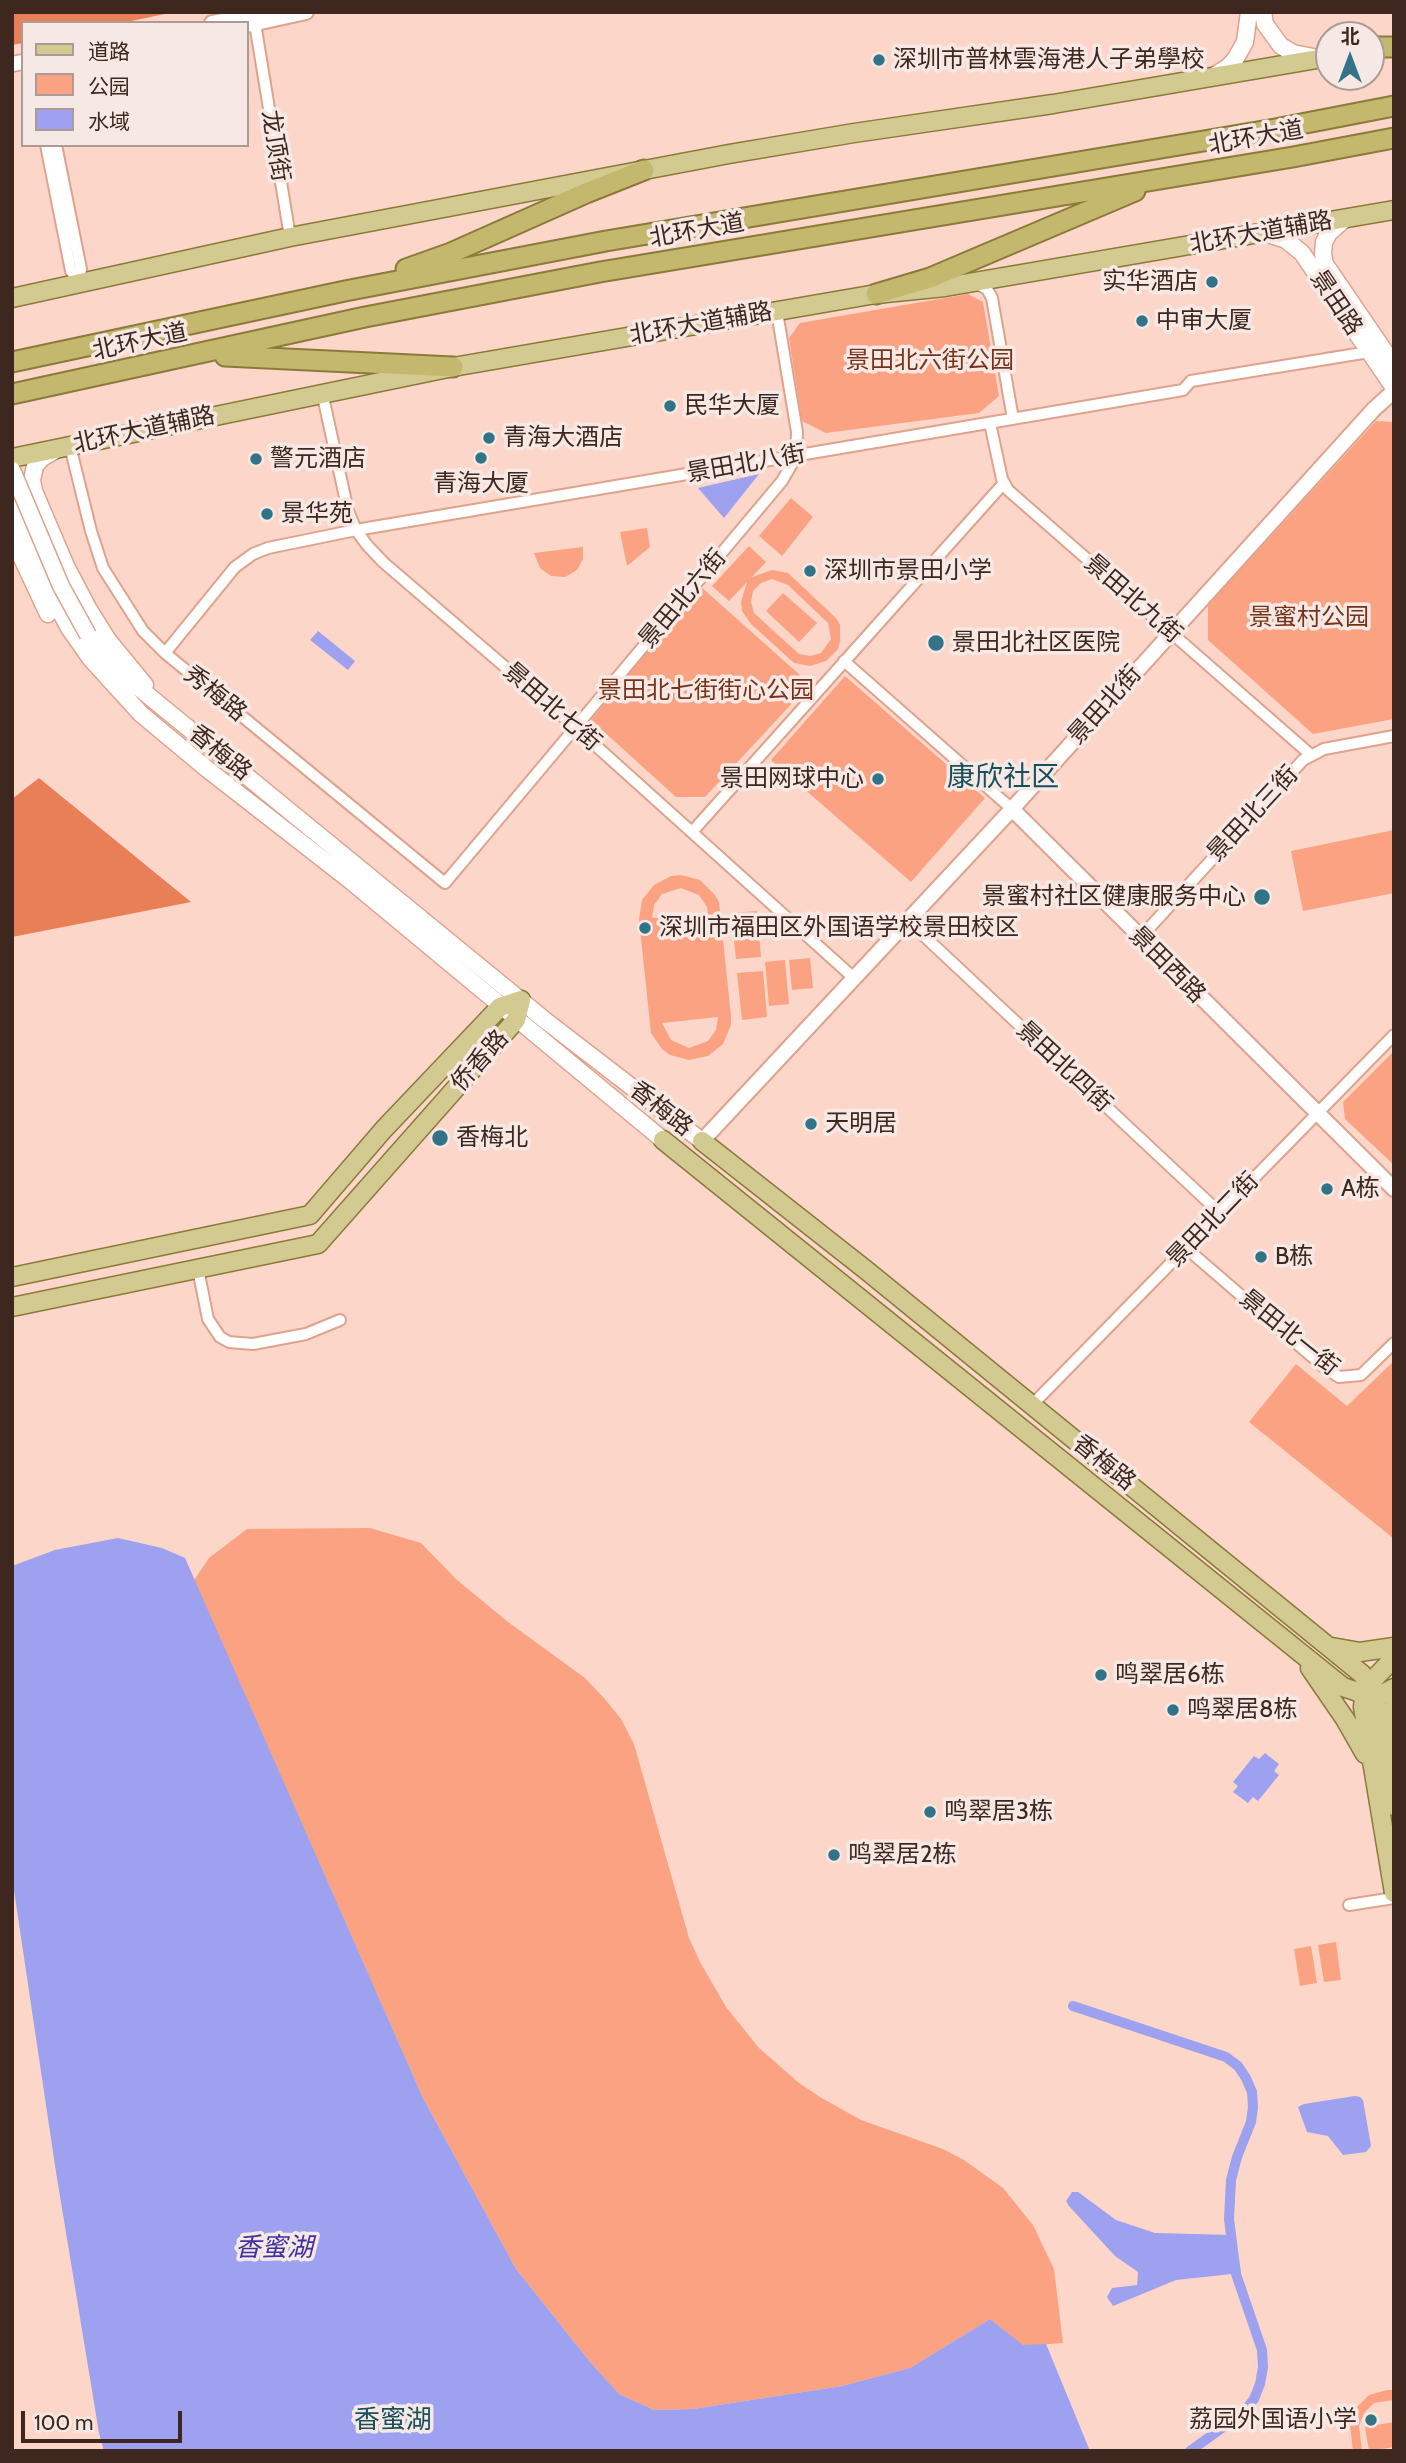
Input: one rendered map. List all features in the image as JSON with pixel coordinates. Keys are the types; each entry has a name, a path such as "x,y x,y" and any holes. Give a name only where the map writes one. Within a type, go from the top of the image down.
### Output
{"highway":[{"name":"北环大道","path":"12,362 345,291 606,241 1275,129 1394,106"},
{"name":"北环大道","path":"12,394 365,317 600,272 1394,138"},
{"path":"345,291 451,254 644,170"},
{"path":"876,294 930,278 1164,178"},
{"path":"200,355 453,367"}],"main road":[{"path":"1206,79 1228,67 1236,58 1245,41 1249,12"},
{"path":"1263,12 1265,24 1281,46 1298,54 1315,56"},
{"path":"12,298 290,237 644,170 853,133 1053,104 1315,59"},
{"name":"北环大道辅路","path":"12,458 453,367 876,294 928,290 1394,209"},
{"name":"景田路","path":"1346,218 1332,230 1324,242 1325,264 1394,365"},
{"name":"景田路","path":"1265,233 1286,240 1302,253 1394,390"},
{"path":"65,447 42,458 35,466 32,480 34,491 66,566 88,608 108,640 139,676 156,702"},
{"name":"香梅路","path":"12,470 83,638 122,674 521,1000 866,1270 1327,1644 1358,1670 1370,1692"},
{"path":"12,487 26,487 34,491"},
{"name":"香梅路","path":"12,503 53,601 83,638 118,691 141,714 206,769 352,882 684,1158 1343,1687 1370,1692"},
{"path":"12,537 50,617 72,651 113,697 141,714"},
{"name":"侨香路","path":"12,1277 310,1215 384,1129 500,1007 521,1000"},
{"name":"侨香路","path":"12,1307 318,1244 516,1020 521,1000"},
{"path":"663,1140 702,1141"},
{"path":"684,1158 702,1141"},
{"path":"854,1294 849,1286 849,1277 856,1270 866,1270"},
{"path":"1290,1644 1318,1678 1341,1713 1364,1752 1374,1778"},
{"path":"1327,1644 1354,1652 1394,1647"},
{"path":"1394,1658 1370,1692 1363,1712 1394,1893"},
{"path":"1370,1692 1394,1688"},
{"path":"1370,1692 1394,1806"},
{"path":"1386,1759 1394,1706"}],"street":[{"path":"233,21 306,12"},
{"name":"龙顶街","path":"254,19 290,237"},
{"path":"46,147 71,271 79,282"},
{"path":"56,147 80,270 79,282"},
{"path":"972,282 983,286 992,298 1013,419"},
{"path":"777,312 796,425 796,456"},
{"name":"景田北八街","path":"165,653 235,567 246,558 268,548 356,530 1183,390 1191,381 1369,352"},
{"name":"景田北街","path":"702,1141 1012,809 1380,402 1394,390"},
{"name":"景田北七街","path":"322,392 348,511 356,530 383,562 575,727 855,979"},
{"path":"692,832 1003,483 990,423"},
{"name":"秀梅路","path":"65,447 103,568 143,631 165,653 445,883"},
{"name":"景田北六街","path":"445,883 782,481 796,456"},
{"name":"景田北九街","path":"1003,483 1311,755"},
{"name":"景田西路","path":"844,661 1012,809 1394,1189"},
{"name":"景田北三街","path":"1140,938 1298,765 1311,755 1330,748 1394,736"},
{"name":"景田北四街","path":"910,919 1222,1210"},
{"name":"景田北二街","path":"1032,1405 1394,1035"},
{"name":"景田北一街","path":"1186,1248 1339,1377 1361,1375 1394,1343"},
{"path":"198,1269 208,1319 220,1337 229,1342 253,1344 306,1334 340,1320"},
{"path":"1349,1905 1394,1898"}],"green space":[{"name":"景田北六街公园","path":"968,294 983,302 999,396 979,413 826,433 802,421 789,338 800,323"},
{"name":"景蜜村公园","path":"1376,421 1394,422 1394,719 1313,734 1208,640 1208,605"},
{"path":"791,498 813,517 782,556 759,536"},
{"path":"647,528 650,547 627,566 620,532"},
{"path":"749,546 766,562 752,577 772,570 788,573 836,618 840,625 838,649 826,661 810,666 794,663 751,624 742,611 741,602 747,582 729,601 712,586","holes":["772,579 788,585 828,623 831,639 821,653 810,656 799,654 754,613 751,602 753,591 761,583"]},
{"path":"583,547 583,559 577,570 565,577 551,576 540,568 534,553"},
{"name":"景田北七街街心公园","path":"700,586 810,684 705,797 676,797 591,720"},
{"path":"783,593 817,623 799,642 766,611"},
{"name":"景田网球中心","path":"845,676 985,798 911,882 771,760"},
{"path":"1394,830 1394,893 1303,911 1291,851"},
{"path":"681,875 700,880 719,902 731,1016 731,1025 723,1044 708,1056 689,1060 670,1055 662,1049 651,1033 639,919 642,900 654,885 671,876","holes":["681,888 699,895 708,913 652,918 654,905 662,894","718,1017 716,1030 708,1041 689,1048 671,1040 662,1023"]},
{"path":"757,911 761,957 736,959 731,913"},
{"path":"810,958 813,988 792,990 789,960"},
{"path":"785,960 789,1004 769,1006 765,962"},
{"path":"763,971 767,1017 742,1020 737,973"},
{"path":"1394,1051 1394,1165 1345,1119 1343,1102"},
{"path":"1394,1361 1393,1538 1249,1422 1296,1364 1347,1406"},
{"path":"370,1528 421,1543 457,1580 508,1622 585,1678 604,1698 621,1719 634,1744 689,1938 726,2007 759,2048 799,2083 820,2097 861,2120 943,2149 964,2160 1003,2188 1033,2225 1054,2269 1063,2343 1023,2346 990,2319 910,2368 842,2386 693,2409 654,2410 619,2394 591,2363 516,2269 423,2098 194,1580 209,1558 247,1529"},
{"path":"1336,1942 1341,1980 1324,1982 1318,1945"},
{"path":"1311,1946 1317,1983 1300,1986 1294,1949"},
{"path":"1394,2390 1394,2400 1374,2403 1364,2413 1359,2426 1362,2451 1353,2451 1350,2425 1356,2408 1369,2395"},
{"path":"1394,2422 1394,2447 1369,2451 1365,2427"}],"shaded area":[{"path":"12,12 174,12 131,21 21,21 21,43 12,45"},
{"path":"39,778 191,902 12,937 12,799"}],"water":[{"path":"759,474 724,518 698,488"},
{"path":"318,631 355,661 348,670 310,640"},
{"name":"香蜜湖","path":"118,1538 162,1548 185,1558 423,2098 516,2269 619,2394 654,2410 693,2409 842,2386 910,2368 990,2319 1023,2345 1046,2344 1090,2451 104,2451 56,2172 12,1877 12,1566 55,1550"},
{"path":"1265,1753 1279,1764 1274,1771 1279,1775 1258,1801 1253,1797 1248,1803 1233,1792 1238,1786 1233,1782 1254,1756 1259,1759"},
{"path":"1355,2096 1363,2100 1371,2146 1366,2152 1343,2155 1328,2136 1307,2132 1298,2107"},
{"path":"1072,2192 1078,2192 1116,2220 1155,2233 1234,2235 1241,2273 1176,2280 1113,2306 1107,2297 1112,2288 1137,2285 1138,2272 1115,2256 1069,2206 1066,2201"}],"waterway":[{"path":"1073,2006 1226,2057 1238,2066 1252,2092 1251,2122 1231,2180 1229,2219 1236,2274 1262,2350 1263,2367 1254,2399 1243,2413 1190,2451"}],"place":[{"name":"深圳市普林雲海港人子弟學校","path":"879,60"},
{"name":"实华酒店","path":"1212,282"},
{"name":"中审大厦","path":"1142,321"},
{"name":"民华大厦","path":"670,406"},
{"name":"青海大酒店","path":"489,438"},
{"name":"青海大厦","path":"481,458"},
{"name":"警元酒店","path":"256,459"},
{"name":"景华苑","path":"267,514"},
{"name":"深圳市景田小学","path":"810,571"},
{"name":"景田北社区医院","path":"936,643"},
{"name":"景田网球中心","path":"878,779"},
{"name":"景蜜村社区健康服务中心","path":"1262,897"},
{"name":"深圳市福田区外国语学校景田校区","path":"645,928"},
{"name":"天明居","path":"811,1124"},
{"name":"香梅北","path":"440,1138"},
{"name":"A栋","path":"1327,1189"},
{"name":"B栋","path":"1261,1257"},
{"name":"鸣翠居6栋","path":"1101,1675"},
{"name":"鸣翠居8栋","path":"1173,1710"},
{"name":"鸣翠居3栋","path":"930,1812"},
{"name":"鸣翠居2栋","path":"834,1855"},
{"name":"荔园外国语小学","path":"1371,2420"}],"district":[{"name":"康欣社区","path":"1003,778"},
{"name":"香蜜湖","path":"393,2420"}]}
